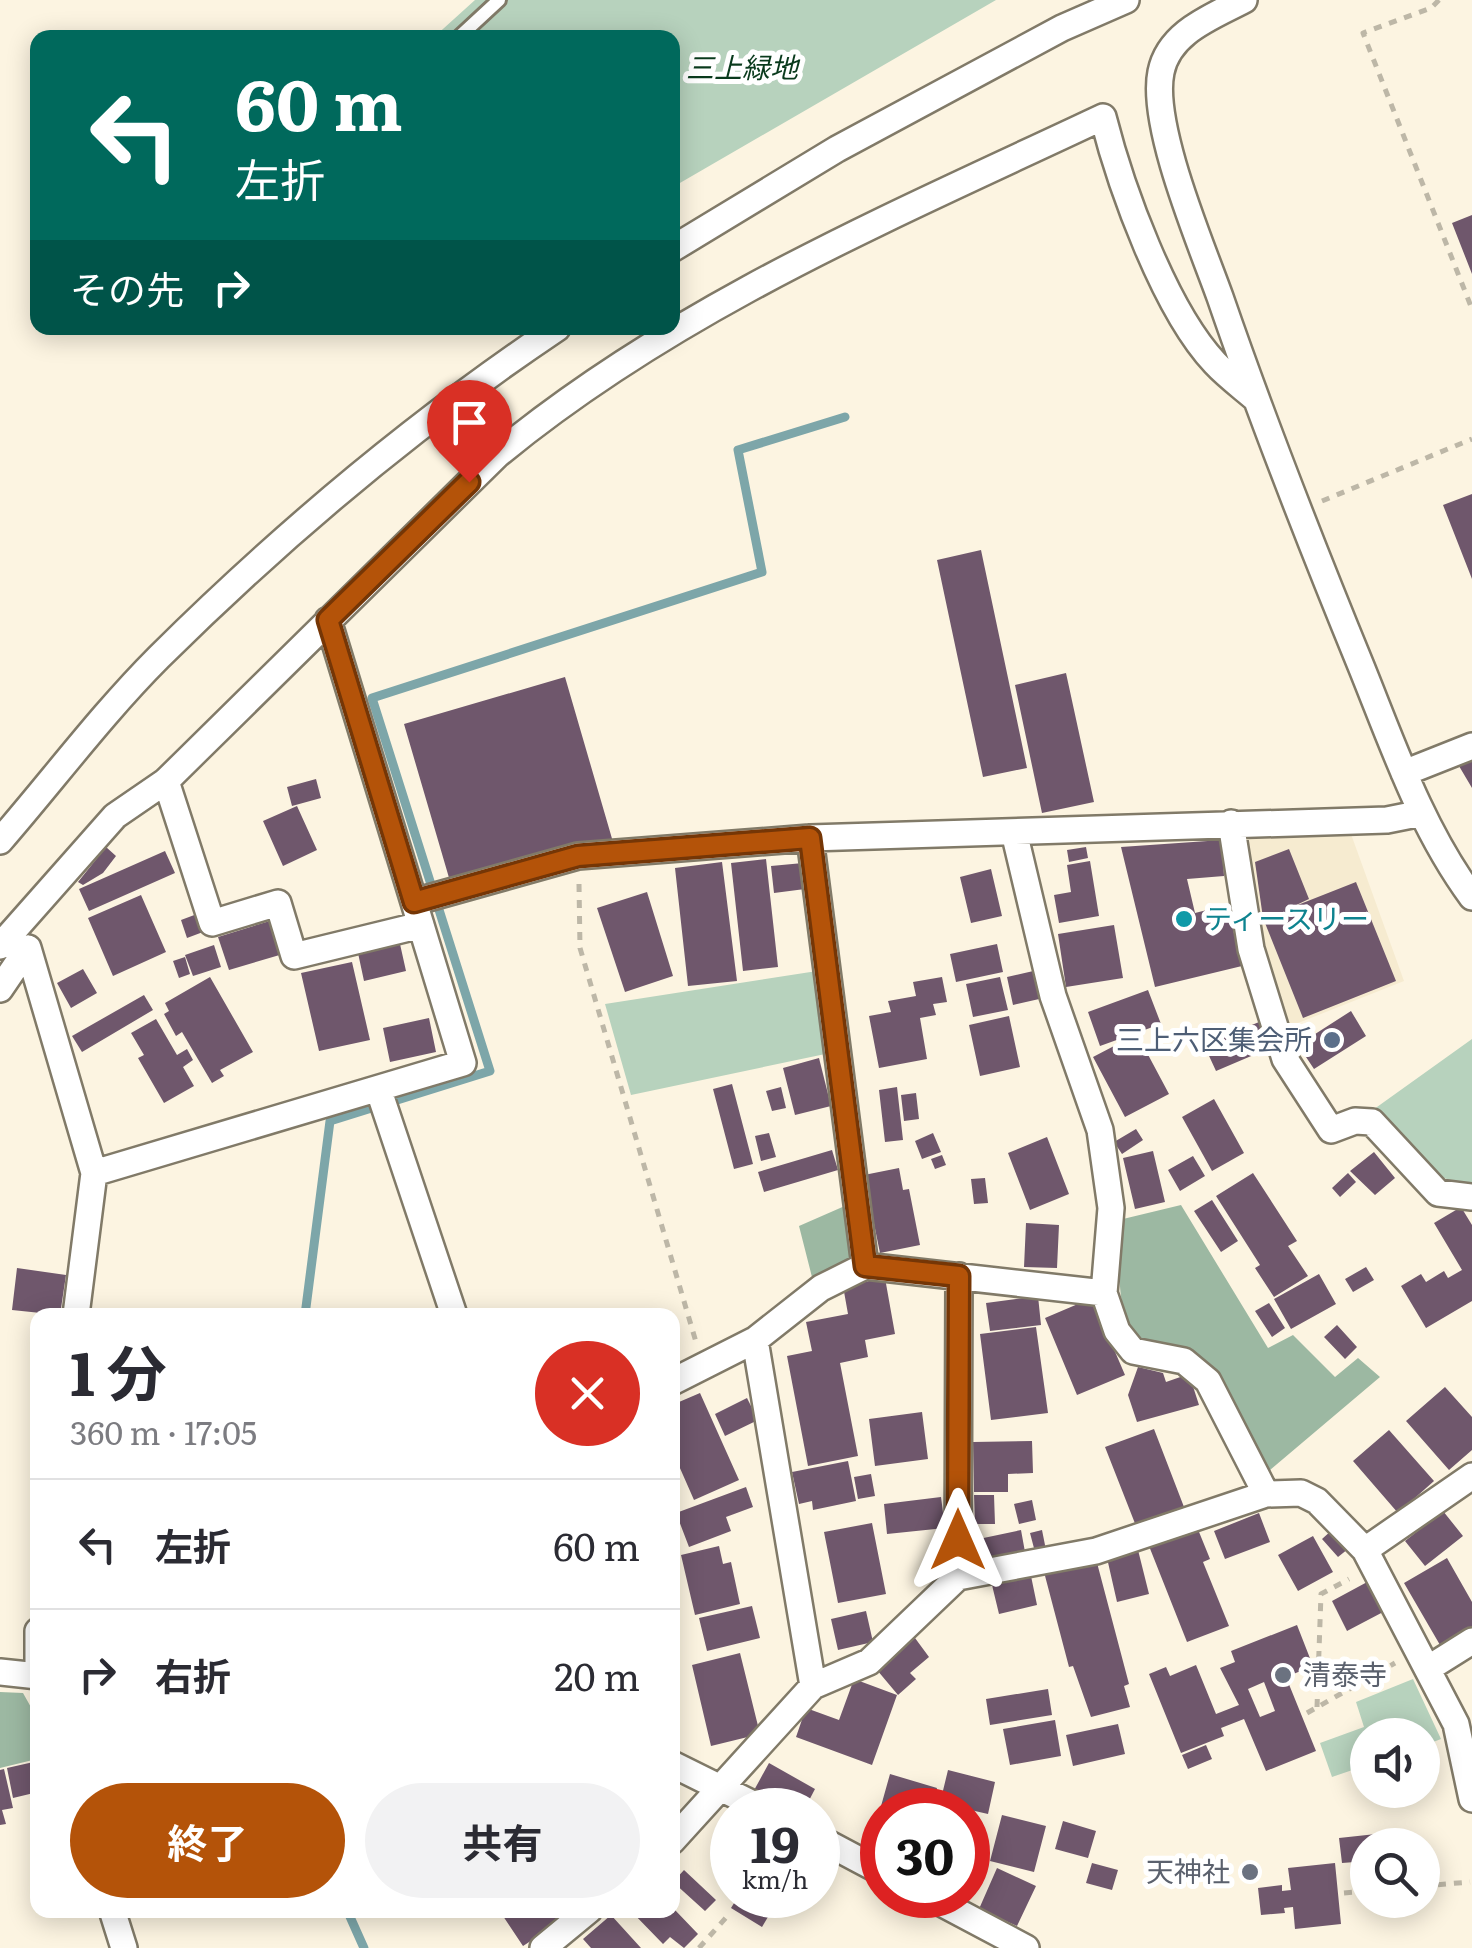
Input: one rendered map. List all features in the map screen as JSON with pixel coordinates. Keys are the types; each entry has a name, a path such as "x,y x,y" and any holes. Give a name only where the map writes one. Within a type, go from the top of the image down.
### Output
{"street":[{"path":"680,244 855,140 1062,28 1126,0"},
{"path":"1244,0 1188,30 1170,49 1161,71 1160,101 1179,179 1298,511 1404,772 1422,813 1472,897"},
{"path":"680,325 826,247 1103,117 1131,206 1188,327 1214,362 1256,399"},
{"path":"0,841 157,659 334,495 458,394 546,335"},
{"path":"0,946 115,816 166,781 527,430 556,406 665,335"},
{"path":"94,1173 464,1063 328,620"},
{"path":"1404,772 1472,746"},
{"path":"166,781 212,923 278,903 294,956 578,856 810,838 1387,820 1422,813"},
{"path":"1231,823 1250,949 1296,1082 1330,1130 1356,1121 1372,1122 1438,1193 1472,1196"},
{"path":"1014,832 1054,996 1100,1130 1111,1208 1104,1293 1117,1331 1133,1351 1184,1361 1208,1381 1266,1494"},
{"path":"810,838 865,1266"},
{"path":"0,989 28,948 94,1173 77,1308"},
{"path":"379,1091 452,1308"},
{"path":"680,1378 755,1340 821,1288 865,1266 1104,1293"},
{"path":"958,1577 959,1276"},
{"path":"755,1340 813,1686"},
{"path":"1364,1560 1472,1476"},
{"path":"680,1768 723,1788 813,1686 869,1662 958,1577 1096,1550 1266,1494 1300,1493 1317,1501 1364,1560 1456,1724 1472,1799"},
{"path":"1420,1661 1472,1640"},
{"path":"0,1672 30,1675"},
{"path":"680,1833 710,1802"},
{"path":"115,1918 124,1948"},
{"path":"543,1948 579,1918"},
{"path":"969,1918 1026,1948"}],"lane":[{"path":"467,30 499,0"}],"path":[{"path":"1439,0 1431,8 1363,33 1472,309"},
{"path":"1298,511 1472,439"},
{"path":"578,856 580,948 704,1368"},
{"path":"1317,1707 1321,1594 1364,1560"},
{"path":"1306,1713 1420,1661"},
{"path":"1440,1884 1470,1882"},
{"path":"1344,1893 1350,1892"},
{"path":"698,1948 725,1918"}],"shaded area":[{"path":"1242,833 1351,834 1404,981 1283,1029 1259,947"}],"green space":[{"name":"三上緑地","path":"475,0 996,0 680,183 680,30 442,30"},
{"path":"817,971 830,1053 631,1095 605,1004"},
{"path":"1472,1039 1472,1184 1435,1173 1397,1128 1370,1112"},
{"path":"847,1205 856,1260 813,1281 799,1226"},
{"path":"1181,1205 1268,1348 1293,1335 1335,1377 1358,1358 1380,1377 1264,1475 1194,1354 1181,1346 1143,1342 1126,1315 1120,1284 1123,1219"},
{"path":"1413,1679 1431,1718 1361,1718 1356,1702"},
{"path":"0,1692 23,1693 30,1706 30,1761 0,1768"},
{"path":"1350,1732 1350,1771 1332,1777 1320,1743"}],"building":[{"path":"1472,215 1472,274 1452,223"},
{"path":"1472,494 1472,579 1443,505"},
{"path":"981,550 1027,768 983,777 937,560"},
{"path":"1066,673 1094,802 1042,813 1015,685"},
{"path":"565,677 613,842 452,888 404,724"},
{"path":"1472,759 1472,788 1459,766"},
{"path":"316,779 321,798 292,806 287,787"},
{"path":"297,806 317,850 283,866 263,821"},
{"name":"ティースリー","path":"1222,840 1224,876 1187,879 1195,913 1227,905 1242,966 1155,987 1121,847"},
{"path":"106,847 116,856 103,873 83,885 78,882"},
{"path":"1086,847 1088,858 1069,862 1067,850"},
{"path":"1289,849 1309,899 1290,908 1356,882 1396,981 1303,1018 1263,918 1255,862"},
{"path":"165,851 175,873 89,911 79,889"},
{"path":"766,859 778,967 743,971 731,863"},
{"path":"1090,861 1099,916 1059,923 1054,895 1071,892 1067,865"},
{"path":"722,862 737,981 688,986 675,868"},
{"path":"803,863 805,889 774,893 771,866"},
{"path":"991,869 1002,916 971,923 960,877"},
{"path":"647,892 673,976 625,992 597,908"},
{"path":"141,895 166,952 113,976 88,918"},
{"path":"197,914 203,932 187,938 181,920"},
{"path":"273,920 283,954 229,970 218,937"},
{"path":"1114,925 1123,978 1066,987 1058,934"},
{"path":"400,944 406,971 364,981 358,953"},
{"path":"997,944 1003,972 956,982 950,954"},
{"path":"214,945 221,967 193,976 185,955"},
{"path":"185,957 190,974 179,978 173,961"},
{"path":"352,962 370,1040 319,1051 301,973"},
{"path":"83,969 97,993 71,1008 57,983"},
{"path":"1042,969 1048,997 1013,1005 1007,977"},
{"path":"210,977 253,1052 220,1070 224,1076 212,1083 182,1032 176,1036 164,1014 169,1011 165,1003"},
{"path":"942,977 947,1002 933,1004 936,1015 920,1018 927,1059 879,1068 869,1016 891,1012 888,1001 916,996 913,982"},
{"path":"1000,977 1008,1010 973,1017 966,984"},
{"path":"1148,990 1161,1024 1100,1046 1088,1012"},
{"path":"144,995 153,1010 82,1052 72,1036"},
{"name":"三上六区集会所","path":"1351,1011 1366,1036 1314,1069 1298,1045"},
{"path":"1009,1016 1020,1067 980,1076 969,1025"},
{"path":"429,1018 436,1052 390,1062 383,1028"},
{"path":"156,1019 177,1055 187,1049 193,1060 183,1067 194,1086 164,1103 138,1058 144,1055 131,1033"},
{"path":"1259,1022 1270,1048 1216,1071 1204,1045"},
{"path":"1137,1034 1169,1094 1125,1117 1093,1057"},
{"path":"819,1058 831,1106 795,1115 783,1068"},
{"path":"732,1084 753,1164 734,1169 713,1089"},
{"path":"781,1087 786,1108 772,1111 766,1091"},
{"path":"897,1087 903,1140 885,1142 879,1090"},
{"path":"916,1093 919,1119 904,1121 901,1095"},
{"path":"1214,1099 1244,1153 1212,1171 1182,1117"},
{"path":"1136,1129 1143,1140 1122,1154 1114,1142"},
{"path":"769,1133 776,1157 761,1161 755,1136"},
{"path":"933,1133 941,1152 922,1159 915,1141"},
{"path":"1047,1137 1069,1194 1030,1210 1008,1153"},
{"path":"832,1150 838,1170 764,1192 758,1172"},
{"path":"1153,1151 1165,1202 1135,1209 1123,1158"},
{"path":"1374,1152 1395,1178 1375,1195 1350,1171"},
{"path":"942,1155 946,1165 935,1169 931,1159"},
{"path":"1193,1156 1205,1176 1180,1191 1168,1170"},
{"path":"899,1168 903,1190 909,1189 920,1245 880,1253 864,1175"},
{"path":"1253,1173 1297,1241 1288,1246 1308,1276 1274,1297 1255,1268 1260,1265 1216,1196"},
{"path":"1348,1173 1356,1182 1340,1197 1332,1188"},
{"path":"985,1178 988,1203 974,1204 971,1179"},
{"path":"1212,1200 1238,1241 1221,1252 1194,1211"},
{"path":"1461,1207 1472,1225 1472,1301 1426,1328 1401,1286 1421,1274 1426,1282 1444,1271 1448,1278 1462,1270 1434,1223"},
{"path":"1026,1223 1059,1225 1057,1268 1024,1267"},
{"path":"1366,1267 1374,1280 1353,1292 1345,1279"},
{"path":"17,1268 66,1275 61,1308 12,1310"},
{"path":"1319,1274 1336,1304 1291,1329 1274,1299"},
{"path":"885,1278 895,1334 865,1340 868,1357 840,1363 858,1456 808,1466 787,1356 812,1351 806,1322 848,1314 843,1286"},
{"path":"1038,1296 1041,1325 990,1331 986,1303"},
{"path":"1092,1298 1125,1375 1077,1395 1045,1318"},
{"path":"1269,1303 1285,1328 1272,1337 1255,1311"},
{"path":"1337,1325 1357,1347 1345,1359 1324,1337"},
{"path":"1036,1327 1048,1413 991,1420 980,1334"},
{"path":"1138,1367 1163,1373 1166,1382 1189,1374 1199,1405 1137,1422 1128,1395"},
{"path":"1445,1387 1472,1417 1472,1450 1449,1470 1406,1421"},
{"path":"700,1393 739,1480 694,1500 680,1468 680,1402"},
{"path":"747,1398 758,1420 725,1436 715,1414"},
{"path":"922,1412 928,1459 875,1466 869,1419"},
{"path":"1154,1429 1184,1507 1136,1526 1105,1447"},
{"path":"1389,1430 1434,1481 1398,1513 1353,1461"},
{"path":"1032,1441 1033,1473 1008,1474 1008,1492 974,1492 973,1442"},
{"path":"848,1461 856,1501 813,1510 812,1501 799,1504 792,1472"},
{"path":"871,1474 875,1496 858,1499 854,1477"},
{"path":"746,1487 753,1507 726,1517 731,1531 689,1547 680,1512"},
{"path":"974,1495 994,1495 995,1524 975,1524"},
{"path":"941,1497 945,1528 887,1534 884,1504"},
{"path":"1032,1500 1036,1520 1019,1524 1014,1504"},
{"path":"1443,1511 1463,1536 1425,1566 1405,1541"},
{"path":"1259,1513 1270,1542 1225,1559 1214,1531"},
{"path":"872,1523 886,1594 838,1603 824,1532"},
{"path":"1197,1527 1210,1559 1203,1562 1229,1626 1187,1642 1149,1546"},
{"path":"1021,1530 1025,1552 979,1562 974,1540"},
{"path":"1042,1530 1046,1550 1035,1552 1030,1533"},
{"path":"1332,1530 1348,1549 1338,1557 1322,1539"},
{"path":"1313,1536 1333,1572 1298,1591 1278,1555"},
{"path":"719,1546 723,1564 731,1562 740,1604 695,1615 681,1555"},
{"path":"1138,1550 1149,1594 1117,1602 1107,1558"},
{"path":"1447,1558 1472,1602 1472,1627 1440,1645 1404,1583"},
{"path":"1096,1559 1129,1684 1124,1686 1130,1707 1091,1717 1073,1666 1069,1667 1044,1572"},
{"path":"1031,1576 1037,1605 999,1614 992,1585"},
{"path":"1369,1581 1385,1611 1347,1631 1332,1601"},
{"path":"752,1606 760,1638 707,1651 699,1618"},
{"path":"866,1611 873,1642 838,1650 831,1619"},
{"path":"1297,1625 1313,1666 1286,1677 1316,1751 1266,1771 1244,1719 1221,1728 1224,1736 1181,1753 1149,1674 1166,1667 1170,1676 1196,1665 1216,1714 1239,1705 1220,1668 1235,1662 1231,1651","holes":["1264,1682 1275,1711 1260,1717 1248,1689"]},
{"path":"915,1638 929,1657 910,1673 916,1679 898,1695 877,1670"},
{"path":"740,1653 760,1734 711,1746 692,1665"},
{"path":"854,1679 897,1695 872,1765 796,1737 806,1708 839,1720"},
{"path":"1048,1689 1052,1715 990,1725 986,1699"},
{"path":"1055,1720 1061,1756 1010,1765 1003,1729"},
{"path":"1118,1724 1125,1754 1073,1766 1066,1735"},
{"path":"1206,1745 1212,1759 1188,1769 1182,1755"},
{"path":"30,1763 30,1794 13,1798 7,1768"},
{"path":"769,1763 813,1788 755,1788"},
{"path":"4,1769 13,1808 2,1810 6,1824 0,1825 0,1770"},
{"path":"948,1770 995,1782 990,1805 990,1788 944,1788"},
{"path":"890,1774 937,1788 886,1788"},
{"path":"1002,1815 1046,1826 1034,1872 990,1861"},
{"path":"1063,1821 1096,1831 1088,1858 1055,1849"},
{"path":"1350,1837 1350,1862 1342,1863 1339,1838"},
{"path":"1092,1863 1118,1870 1112,1890 1086,1883"},
{"path":"1335,1863 1341,1924 1295,1929 1293,1907 1284,1908 1285,1913 1261,1915 1258,1888 1282,1885 1282,1891 1291,1890 1288,1868"},
{"path":"997,1868 1036,1886 1017,1926 990,1914 990,1884"},
{"path":"684,1870 710,1894 710,1906 705,1911 680,1888"},
{"path":"680,1915 698,1934 684,1948 670,1937 663,1944 638,1918"},
{"path":"504,1918 557,1918 560,1922 523,1946"},
{"path":"608,1918 614,1918 641,1948 591,1948 583,1939"},
{"path":"747,1918 767,1918 762,1927"}],"waterway":[{"path":"306,1308 330,1121 490,1071 372,698 762,572 738,450 845,417"},
{"path":"351,1918 364,1948"}],"place":[{"name":"ティースリー","path":"1184,919"},
{"name":"三上六区集会所","path":"1332,1040"},
{"name":"清泰寺","path":"1283,1675"},
{"name":"天神社","path":"1250,1872"}],"route":[{"path":"469,482 328,620 414,902 578,856 810,838 865,1266 959,1276 958,1540"}]}
